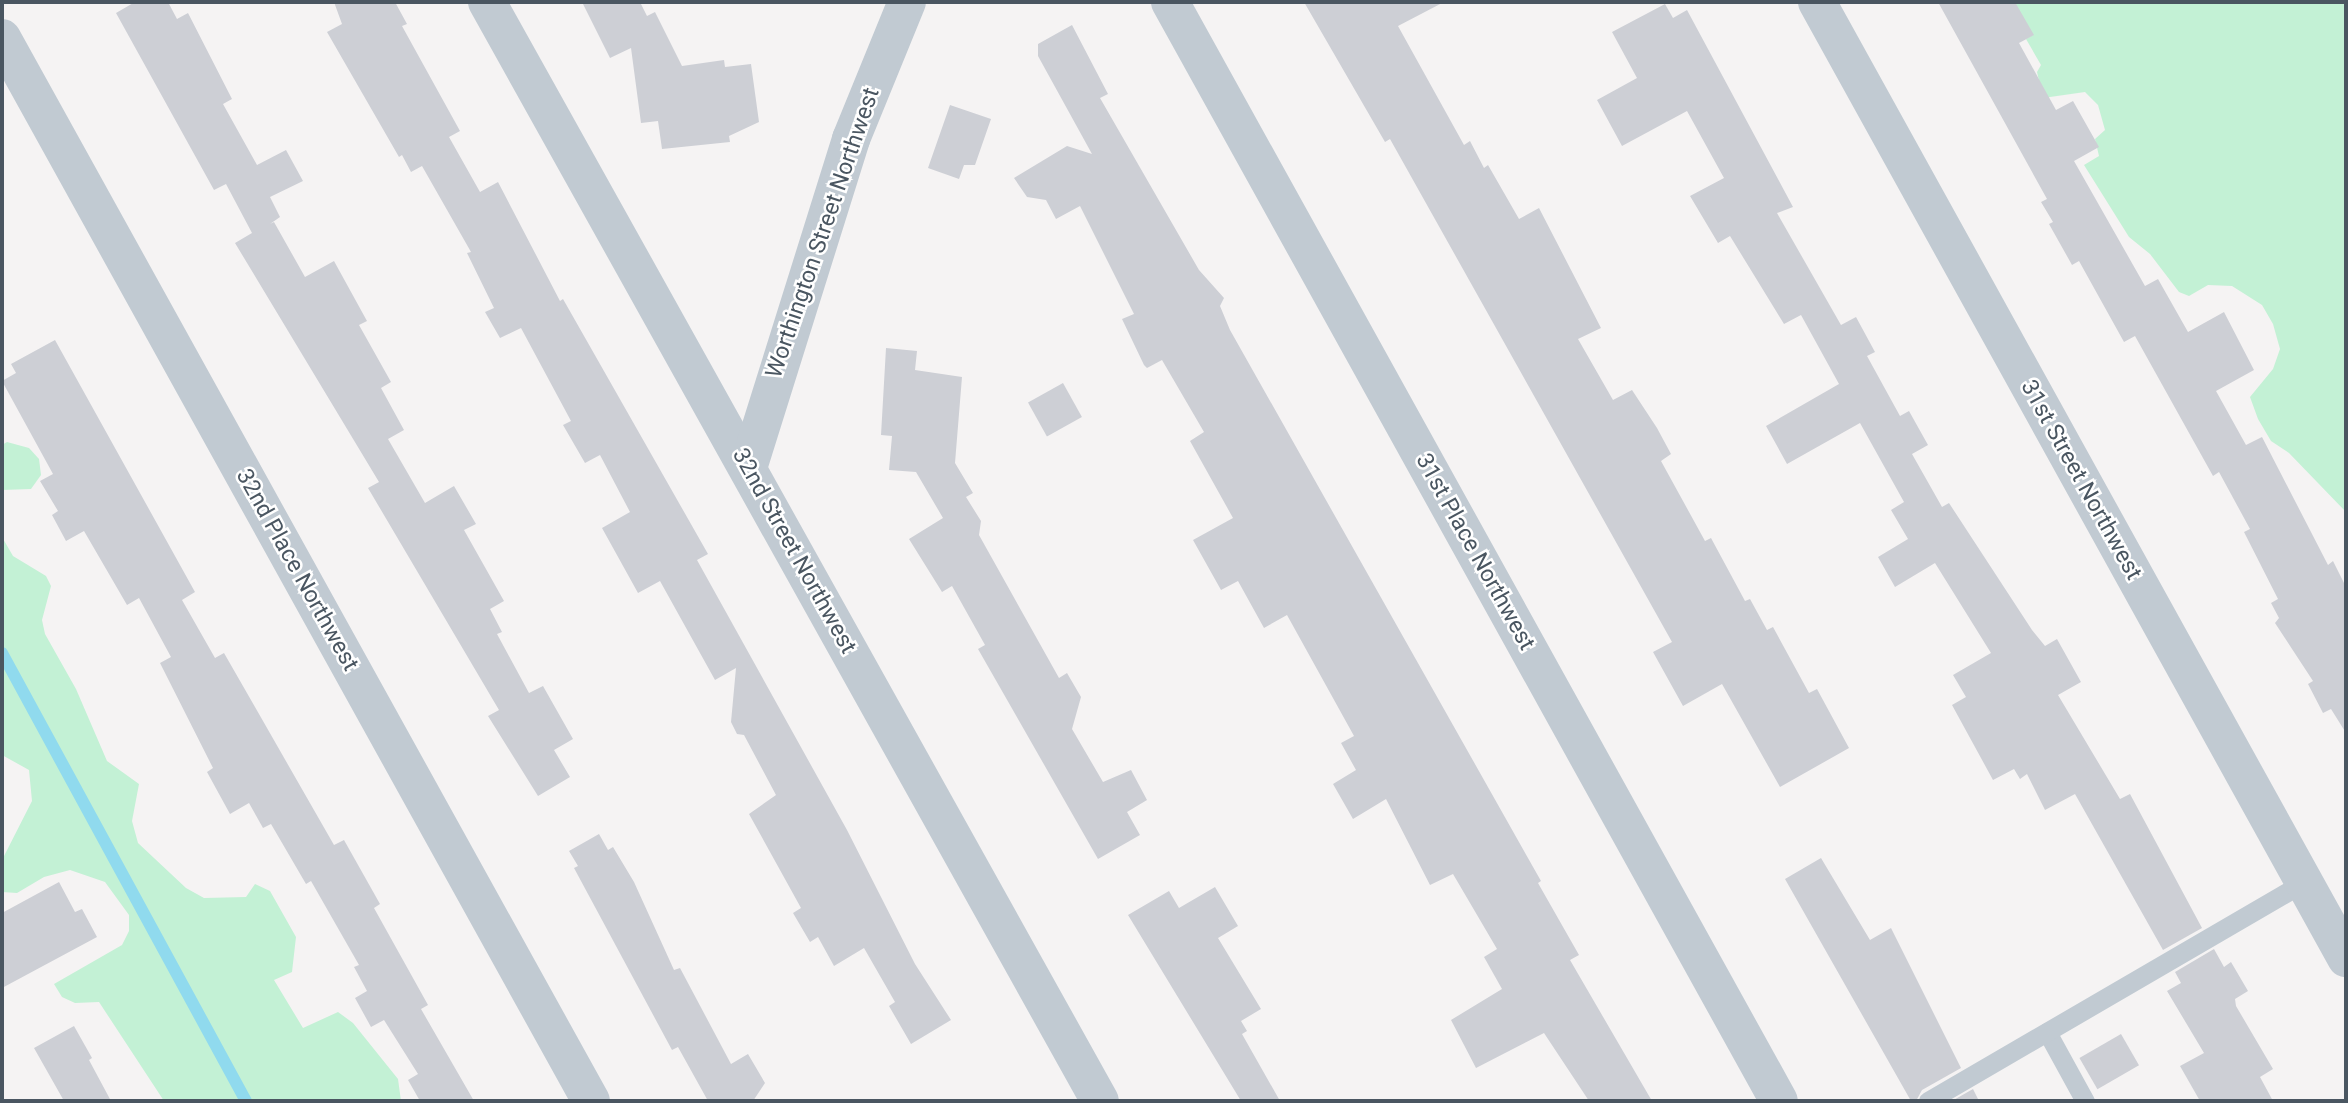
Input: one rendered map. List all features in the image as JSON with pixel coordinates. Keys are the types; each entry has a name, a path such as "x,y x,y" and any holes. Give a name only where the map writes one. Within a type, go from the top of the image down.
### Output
{"street":[{"name":"32nd Street Northwest","path":"487,2 1100,1101"},
{"name":"Worthington Street Northwest","path":"748,468 846,151 907,2"},
{"name":"31st Place Northwest","path":"1170,2 1779,1101"},
{"name":"31st Street Northwest","path":"1817,2 2346,958"},
{"name":"32nd Place Northwest","path":"2,38 592,1101"}],"lane":[{"path":"1928,1101 2305,882"},
{"path":"2047,1032 2085,1101"}],"green space":[{"path":"2006,2 2346,2 2346,512 2289,453 2271,441 2258,419 2250,397 2273,369 2280,349 2273,324 2262,305 2232,286 2208,285 2189,296 2179,292 2150,254 2129,237 2084,165 2099,156 2095,139 2105,130 2098,105 2085,92 2043,98 2037,72 2041,65 2026,39 2033,35"},
{"path":"7,442 29,448 39,459 41,475 31,489 2,490 2,445"},
{"path":"2,537 13,556 46,576 51,586 42,620 45,634 76,689 107,761 139,784 132,821 138,843 186,888 204,898 246,897 255,884 270,891 296,937 292,972 274,980 303,1028 338,1012 353,1023 398,1079 401,1101 164,1101 99,1002 75,1003 62,997 54,984 122,945 129,931 129,915 105,882 70,870 44,877 17,893 2,892 2,860 32,801 29,770 2,755"}],"building":[{"path":"135,2 168,2 177,19 188,13 232,99 223,104 257,165 286,150 303,181 270,197 280,217 270,224 274,222 305,277 334,261 367,321 359,325 391,382 381,388 404,430 388,439 425,503 454,486 476,524 464,530 504,601 490,609 502,632 497,634 529,693 543,686 573,739 554,750 570,777 538,796 488,716 499,710 368,488 379,482 235,243 252,233 226,184 214,190 116,13"},
{"path":"334,2 395,2 407,24 402,26 460,131 449,137 480,192 498,182 560,301 563,299 708,554 697,560 847,830 915,964 951,1020 911,1044 889,1006 895,1002 864,948 834,966 818,937 810,942 793,913 801,908 749,814 776,795 744,735 737,734 731,722 736,668 715,680 660,581 638,593 602,528 630,512 600,455 585,463 563,425 571,421 521,328 500,338 485,312 494,308 467,253 471,252 422,166 411,172 402,155 399,157 327,32 342,24"},
{"path":"582,2 640,2 647,16 655,12 682,66 724,60 725,67 751,64 759,122 729,136 730,142 662,149 658,121 641,123 631,48 610,58"},
{"path":"1304,2 1444,2 1398,26 1464,145 1470,141 1484,168 1488,165 1519,219 1539,208 1601,328 1578,339 1613,400 1632,390 1671,454 1661,461 1705,541 1711,538 1745,601 1750,599 1767,630 1773,627 1809,693 1817,689 1849,748 1780,787 1722,684 1683,706 1653,652 1672,642 1390,139 1385,142"},
{"path":"1938,2 2015,2 2034,35 2019,43 2056,110 2073,101 2099,147 2074,161 2145,286 2158,279 2188,332 2224,312 2254,370 2216,391 2246,445 2262,437 2328,565 2333,561 2346,587 2346,733 2331,709 2323,713 2308,684 2313,681 2275,623 2279,618 2271,603 2278,599 2244,532 2250,529 2219,472 2213,476 2135,336 2124,342 2079,261 2072,265 2049,224 2053,222 2041,202 2047,199"},
{"path":"1665,4 1673,18 1687,10 1793,207 1777,213 1841,325 1856,317 1875,352 1867,356 1900,416 1909,411 1928,445 1912,454 1942,507 1949,503 2032,630 2045,646 2057,639 2081,682 2058,695 2120,799 2130,794 2202,928 2163,950 2075,794 2045,810 2027,774 2020,779 2014,769 1993,780 1952,705 1966,697 1953,675 1991,653 1935,563 1895,587 1878,557 1908,539 1891,510 1904,502 1860,423 1787,464 1766,426 1839,384 1801,315 1784,324 1730,236 1718,243 1690,196 1724,178 1687,111 1622,146 1597,100 1637,78 1612,32"},
{"path":"1072,25 1108,94 1100,98 1199,270 1224,298 1220,306 1230,330 1541,881 1538,883 1579,955 1570,960 1652,1101 1589,1101 1544,1033 1476,1068 1451,1020 1502,989 1484,957 1497,949 1453,874 1430,885 1386,799 1353,819 1333,784 1356,770 1341,743 1354,736 1287,615 1264,628 1238,581 1221,590 1193,540 1233,518 1190,441 1204,432 1162,360 1147,368 1144,365 1122,319 1134,314 1080,206 1056,219 1046,200 1027,197 1014,178 1067,146 1092,154 1038,56 1038,44"},
{"path":"950,105 991,119 975,165 964,165 959,179 928,168"},
{"path":"55,340 195,592 182,600 215,658 224,653 334,845 344,840 380,904 374,908 428,1005 421,1009 474,1101 420,1101 408,1080 418,1074 384,1020 371,1027 355,998 367,991 354,967 359,965 311,881 306,884 271,824 263,828 249,803 230,814 207,772 213,768 160,663 171,657 139,598 127,605 84,531 66,541 52,515 58,511 40,481 53,474 2,381 16,373 11,364"},
{"path":"886,348 917,351 915,370 962,377 955,463 973,493 966,497 981,521 979,535 1059,678 1067,673 1081,697 1072,729 1103,782 1131,770 1147,800 1127,812 1140,835 1098,859 978,649 985,645 952,586 942,592 909,539 943,518 916,472 889,470 892,436 881,435"},
{"path":"1063,383 1082,417 1047,437 1028,402"},
{"path":"599,834 608,850 613,847 634,882 674,970 680,968 731,1064 748,1054 765,1083 753,1101 708,1101 678,1047 672,1050 574,868 578,866 569,851"},
{"path":"1821,858 1870,940 1891,928 1961,1068 1922,1090 1916,1101 1911,1101 1785,879"},
{"path":"59,882 75,912 82,909 97,937 2,988 2,913"},
{"path":"1215,887 1238,926 1218,938 1261,1009 1241,1021 1247,1031 1242,1034 1280,1101 1241,1101 1128,915 1169,891 1179,908"},
{"path":"2214,949 2224,967 2231,962 2248,991 2235,999 2236,1006 2273,1069 2260,1077 2273,1101 2200,1101 2180,1066 2204,1053 2167,991 2181,983 2175,972"},
{"path":"74,1026 111,1101 64,1101 34,1048"},
{"path":"2121,1034 2139,1065 2097,1089 2079,1058"},
{"path":"1973,1089 1979,1101 1952,1101"}],"waterway":[{"path":"2,653 246,1101"}]}
